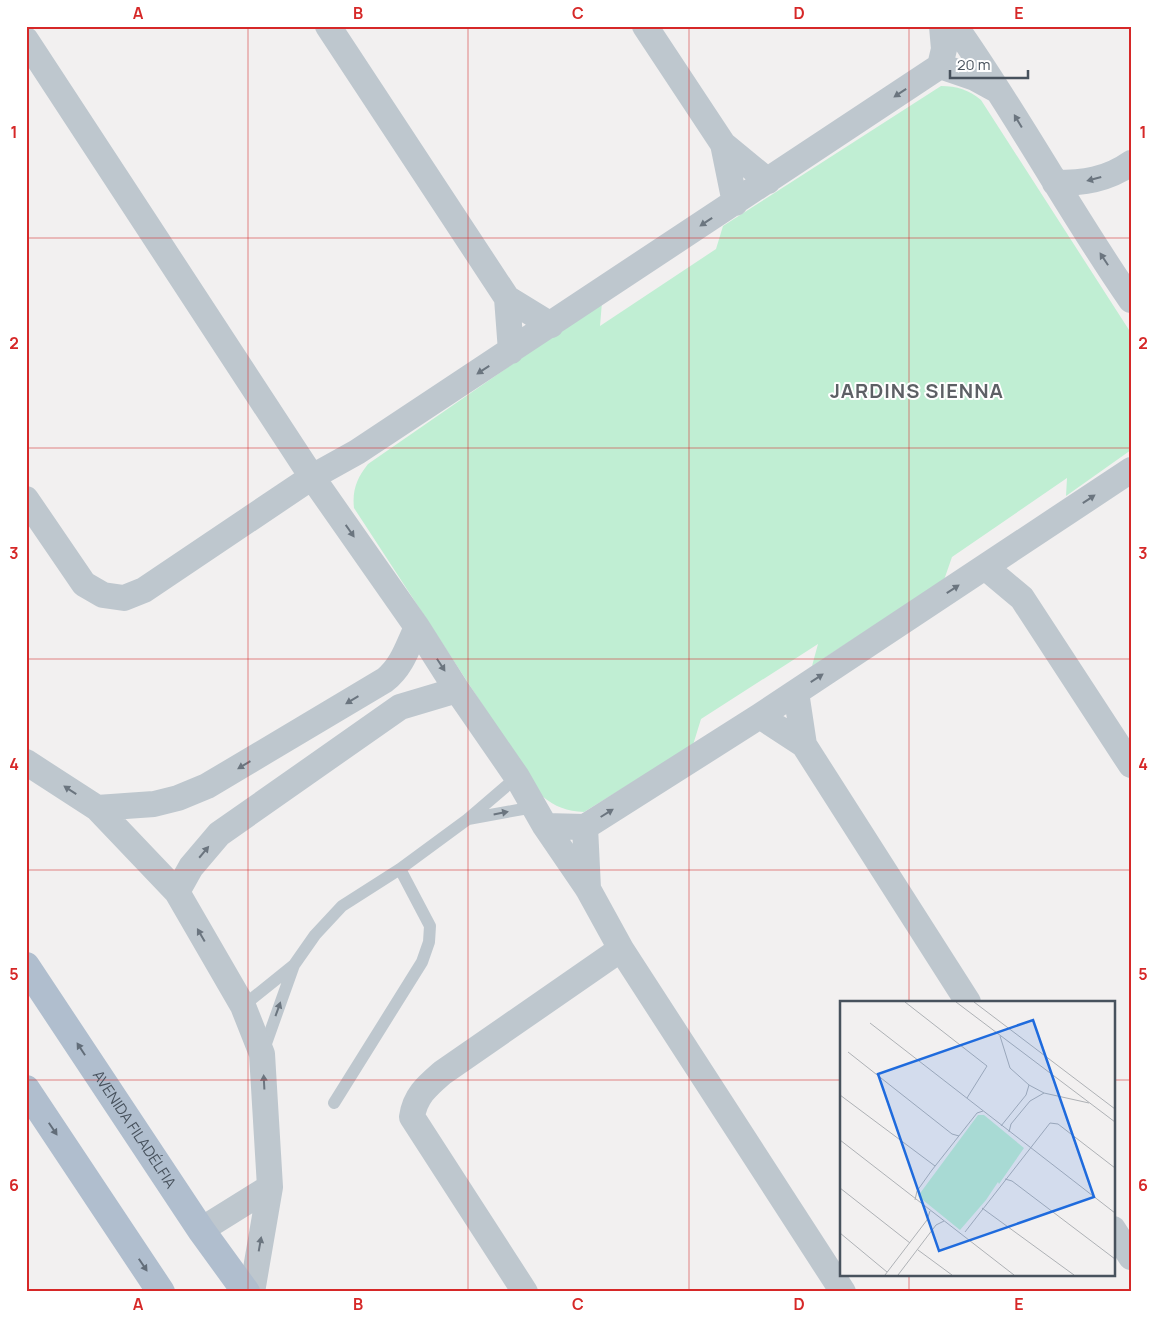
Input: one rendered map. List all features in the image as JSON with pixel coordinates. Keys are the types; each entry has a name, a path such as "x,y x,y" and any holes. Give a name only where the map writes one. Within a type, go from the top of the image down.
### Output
{"main road":[{"name":"AVENIDA FILADÉLFIA","path":"26,966 201,1230 246,1292"},
{"path":"26,1089 161,1292"}],"street":[{"path":"328,26 507,298 551,325"},
{"path":"645,26 723,144 768,181"},
{"path":"26,499 84,584 103,595 124,598 144,590 312,477 357,452 551,325 940,66 944,49 942,26"},
{"path":"956,26 1000,91 1055,183 1127,283"},
{"path":"26,40 312,477 416,626 457,690 517,777 539,816 588,889 621,949 843,1292"},
{"path":"940,66 975,78 1000,91"},
{"path":"723,144 735,203"},
{"path":"1055,183 1080,183 1116,173 1131,164"},
{"path":"507,298 511,351"},
{"path":"333,507 345,473 357,452"},
{"path":"539,816 585,827 760,716 1131,470"},
{"path":"1015,548 1022,598"},
{"path":"985,567 1022,598 1131,765"},
{"path":"97,808 154,804 178,798 207,786 385,680 394,673 401,662 416,626"},
{"path":"385,680 400,707"},
{"path":"177,892 191,867 219,834 306,771 400,707 457,690"},
{"path":"796,692 804,746"},
{"path":"760,716 804,746 967,1001"},
{"path":"285,740 306,771"},
{"path":"26,762 97,808 177,892 243,1006 262,1054 270,1187 252,1292"},
{"path":"585,827 588,889"},
{"path":"525,1292 412,1117 414,1105 427,1086 442,1074 621,949"},
{"path":"201,1230 270,1187"},
{"path":"1114,1231 1131,1257"}],"lane":[{"path":"243,1006 294,964 315,936 342,906 400,868 468,819 517,777"},
{"path":"468,819 539,816"},
{"path":"334,1103 422,962 429,942 430,926 400,868"},
{"path":"262,1054 294,964"}],"green space":[{"path":"941,86 963,89 981,100 1131,333 1131,450 1066,496 1067,478 952,557 944,580 812,666 818,644 701,719 693,745 584,812 572,811 557,806 542,796 354,508 356,484 361,474 368,464 602,302 600,326 716,249 723,226"}],"district":[{"name":"JARDINS SIENNA","path":"917,391"}]}
